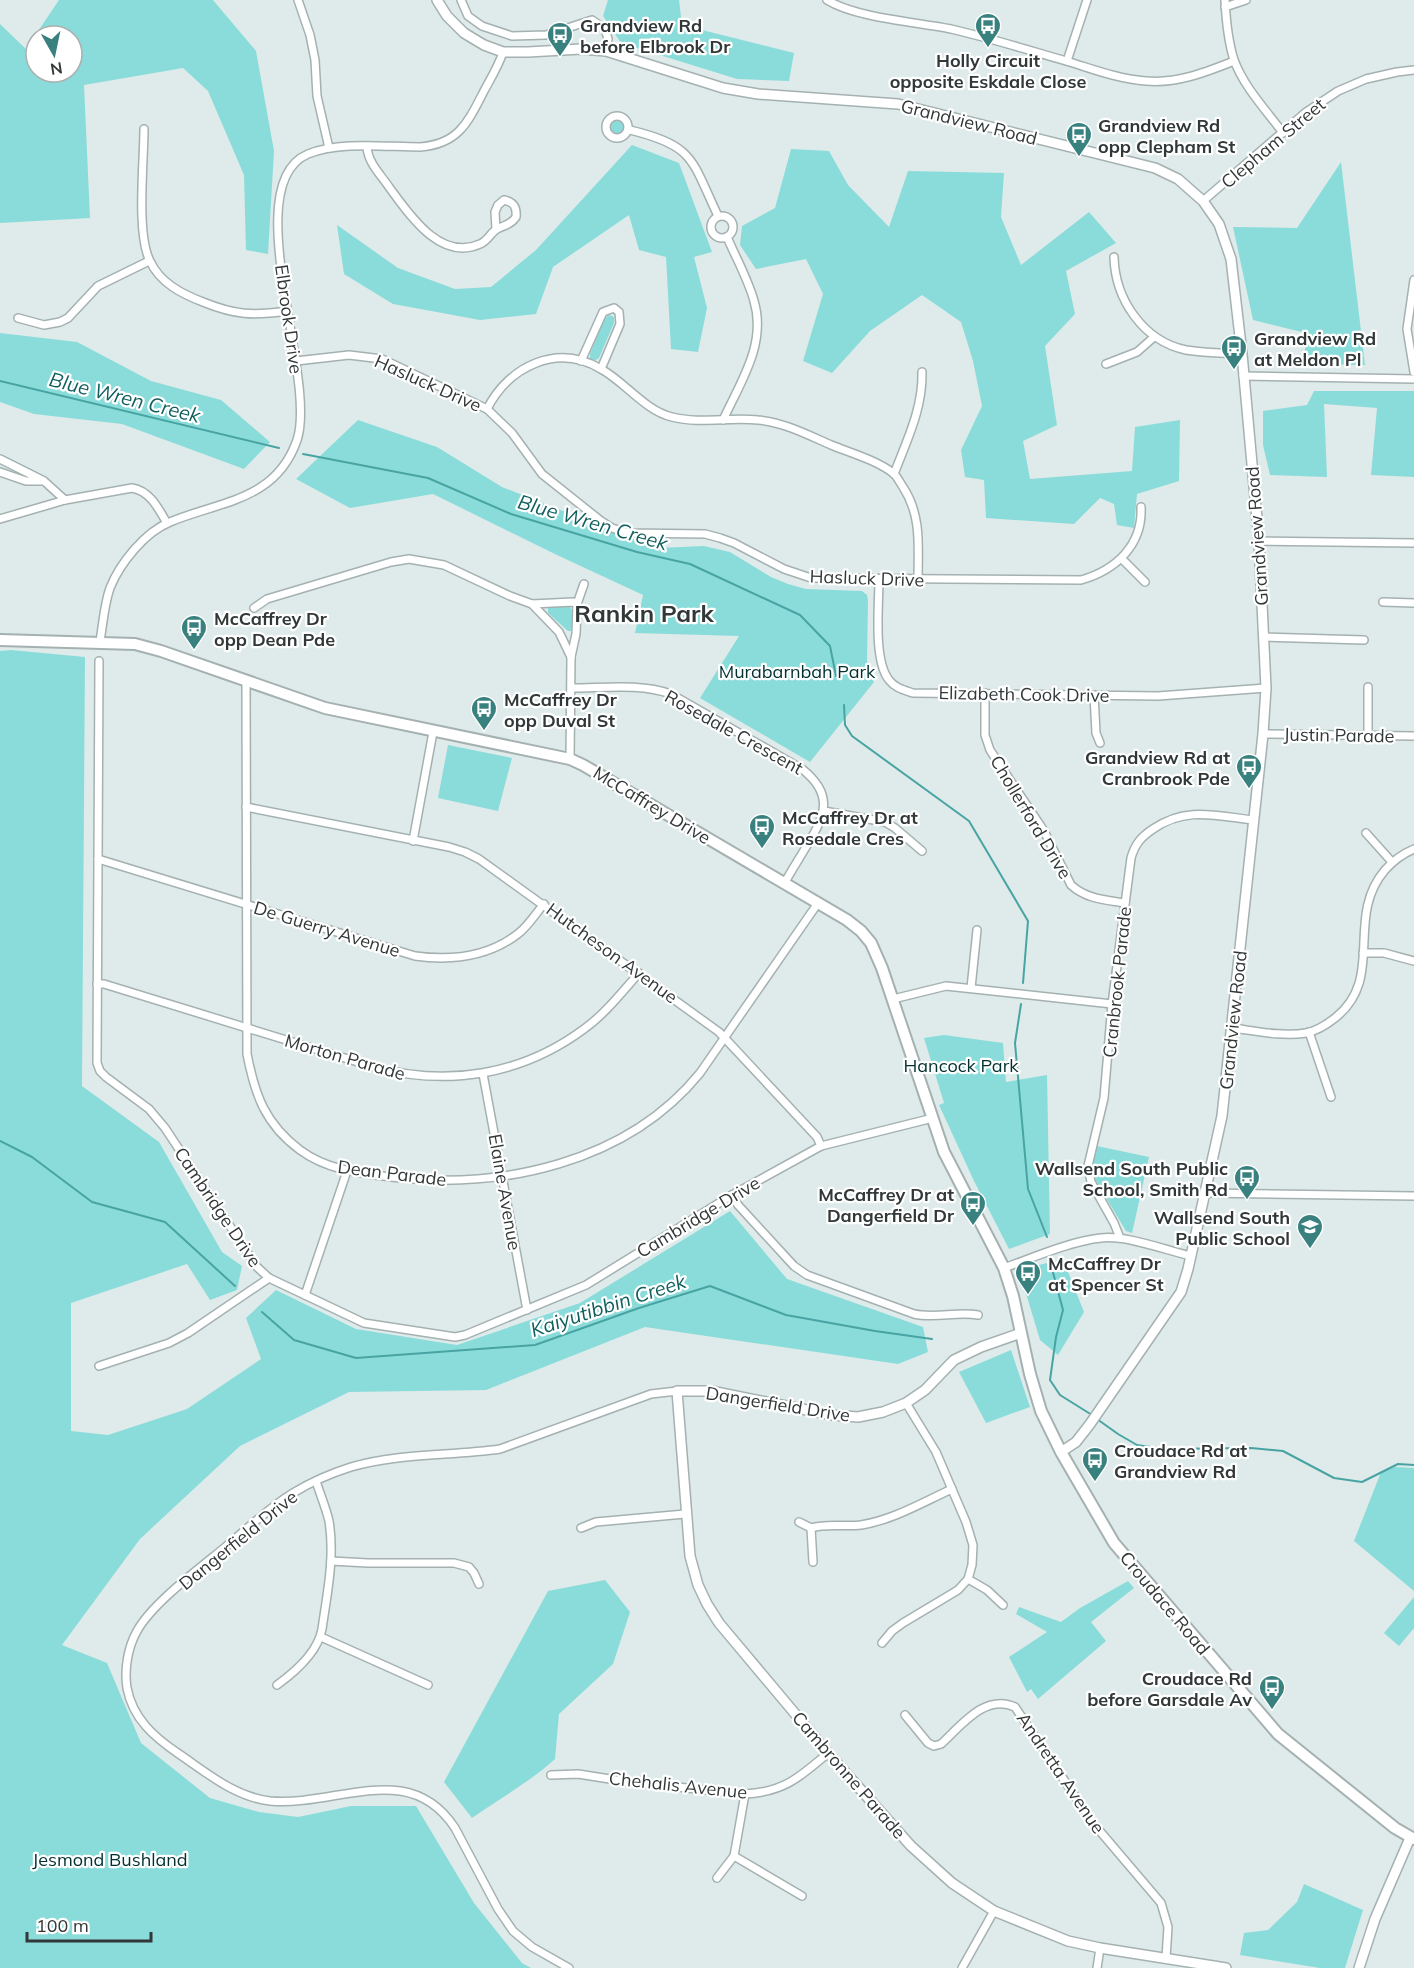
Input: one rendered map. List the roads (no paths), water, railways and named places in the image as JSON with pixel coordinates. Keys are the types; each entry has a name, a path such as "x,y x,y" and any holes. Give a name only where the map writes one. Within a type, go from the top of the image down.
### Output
{"main road":[{"name":"McCaffrey Drive","path":"0,639 135,644 325,708 570,759 818,903 861,931 871,943 893,999 944,1152 1004,1268 1022,1333"},
{"name":"Croudace Road","path":"1022,1333 1030,1374 1041,1411 1061,1452 1120,1551 1278,1734 1395,1828 1412,1839"}],"street":[{"path":"298,0 310,34 315,60 317,96 329,148"},
{"name":"Grandview Road","path":"437,0 447,16 464,33 484,45 503,52 581,49 606,51 741,92 898,104 1155,168 1178,179 1203,201 1219,224 1228,247 1242,354 1259,541 1266,687 1233,1028 1222,1116 1191,1256 1180,1293 1077,1442 1061,1452"},
{"path":"460,0 468,16 482,26 512,36 546,35 592,20 605,29 608,39 606,51"},
{"path":"827,0 855,10 952,29 1120,78 1148,81 1177,80 1234,61"},
{"path":"1067,61 1087,0"},
{"path":"1246,0 1225,3 1234,61 1253,94 1283,132"},
{"name":"Elbrook Drive","path":"100,641 105,606 114,579 135,549 167,523 234,501 260,488 280,470 292,450 301,419 296,361 279,252 278,214 283,180 300,159 329,148 427,147 447,141 468,121 503,52"},
{"name":"Clepham Street","path":"1203,201 1305,113 1338,91 1366,79 1414,70"},
{"path":"144,129 143,219 149,261 163,279 184,295 215,307 254,315 287,311"},
{"path":"630,129 671,142 685,152 694,164 718,216"},
{"path":"367,147 369,159 408,214 439,242 452,246 474,247 482,244 496,229"},
{"path":"718,216 725,216 731,220 732,231 727,237 720,238 711,231 711,224 718,216"},
{"path":"723,420 753,354 758,320 754,301 727,237"},
{"path":"1114,257 1118,285 1126,303 1136,318 1154,337 1185,350 1242,354"},
{"path":"18,318 44,325 60,322 68,318 98,286 149,261"},
{"path":"1414,280 1407,329 1414,372"},
{"path":"581,361 603,312 614,308 619,312 620,324 601,369"},
{"path":"1106,364 1137,352 1154,337"},
{"name":"Hasluck Drive","path":"296,361 349,355 382,359 487,409 501,420 542,474 612,528 629,533 705,534 734,543 801,576 918,580 1081,580 1109,569 1122,559 1138,535 1142,519 1141,507"},
{"path":"487,409 514,374 533,363 555,357 581,361 601,369 668,416 694,420 759,420 784,425 876,464 894,474 909,496 917,518 918,580"},
{"path":"894,474 920,405 923,390 922,372"},
{"path":"1244,376 1414,380"},
{"path":"0,459 44,481 65,500"},
{"path":"0,472 26,482 44,481"},
{"path":"0,519 65,500 119,489 137,489 150,497 167,523"},
{"path":"1259,541 1414,543"},
{"path":"254,608 267,599 391,562 409,559 444,565 532,604 568,602 577,604"},
{"path":"1122,559 1145,582"},
{"name":"Elizabeth Cook Drive","path":"879,579 879,651 884,671 890,681 900,689 914,693 1158,696 1266,687"},
{"path":"570,759 572,657 576,634 577,604 585,584"},
{"path":"1383,602 1414,603"},
{"path":"532,604 559,632 572,657"},
{"path":"1264,637 1364,640"},
{"name":"Cambridge Drive","path":"99,661 97,1063 100,1071 149,1109 161,1122 257,1267 269,1278 364,1323 455,1337 465,1335 586,1285 732,1195 821,1146"},
{"name":"Dean Parade","path":"246,681 247,1054 258,1099 270,1119 300,1150 318,1161 346,1171 426,1180 455,1181 502,1177 548,1167 591,1151 633,1131 684,1093 818,903"},
{"path":"1368,687 1368,736"},
{"name":"Rosedale Crescent","path":"572,688 640,688 670,694 802,768 813,777 820,789 824,811"},
{"name":"Chollerford Drive","path":"985,693 985,735 990,750 1044,831 1071,885 1094,898 1125,903"},
{"path":"1094,695 1095,733 1100,743"},
{"path":"413,840 433,732"},
{"name":"Justin Parade","path":"1263,734 1414,736"},
{"name":"Hutcheson Avenue","path":"246,807 413,840 465,852 479,859 725,1037 817,1137 821,1146"},
{"path":"784,884 818,827 824,811 885,822 922,851"},
{"name":"Cranbrook Parade","path":"1120,1238 1091,1182 1088,1166 1104,1098 1112,1004 1131,858 1135,844 1142,836 1177,816 1191,814 1253,819"},
{"path":"1366,833 1392,862"},
{"path":"1233,1028 1280,1034 1310,1032 1326,1025 1349,1005 1361,981 1364,920 1368,897 1374,884 1392,862 1414,849"},
{"name":"De Guerry Avenue","path":"98,859 415,956 445,959 470,957 499,946 520,932 544,904"},
{"path":"971,988 977,930"},
{"path":"1364,953 1384,954 1414,961"},
{"name":"Morton Parade","path":"97,984 392,1072 430,1077 483,1074 535,1059 586,1028 639,973"},
{"path":"893,999 940,986 1112,1004"},
{"path":"1310,1032 1330,1097"},
{"name":"Elaine Avenue","path":"483,1074 527,1310"},
{"path":"821,1146 933,1118"},
{"path":"305,1295 346,1171"},
{"path":"1205,1193 1414,1196"},
{"path":"732,1195 738,1205 794,1266 807,1275 914,1314 930,1316 969,1313 978,1315"},
{"path":"1004,1268 1101,1238 1120,1238 1191,1256"},
{"path":"99,1366 169,1343 188,1334 269,1278"},
{"name":"Dangerfield Drive","path":"569,1968 532,1947 513,1931 448,1818 422,1796 408,1791 385,1789 296,1802 269,1801 226,1786 161,1742 136,1714 127,1689 127,1660 132,1641 147,1617 197,1570 272,1508 293,1493 348,1468 371,1461 399,1457 473,1453 500,1449 651,1394 677,1391 711,1391 832,1415 858,1417 883,1412 906,1403 925,1390 954,1360 981,1347 1022,1333"},
{"name":"Cambronne Parade","path":"677,1391 690,1556 698,1585 707,1604 726,1631 828,1753 911,1846 952,1883 994,1911 1068,1941 1226,1968"},
{"path":"882,1643 897,1627 958,1590 968,1579 972,1565 973,1545 952,1489 936,1452 906,1403"},
{"path":"277,1685 293,1673 321,1637 331,1561 328,1520 316,1481"},
{"path":"799,1522 811,1528 822,1525 861,1525 885,1519 952,1489"},
{"path":"581,1528 596,1521 686,1514"},
{"path":"811,1528 813,1562"},
{"path":"331,1561 454,1563 469,1567 479,1584"},
{"path":"968,1579 987,1590 1003,1605"},
{"path":"321,1637 428,1685"},
{"name":"Andretta Avenue","path":"905,1715 928,1743 934,1746 940,1744 980,1709 989,1704 1001,1703 1015,1707 1097,1828 1161,1903 1168,1927 1166,1958"},
{"name":"Chehalis Avenue","path":"551,1775 578,1774 629,1782 745,1794 777,1790 795,1781 828,1753"},
{"path":"717,1878 734,1857 745,1794"},
{"path":"1359,1968 1375,1919 1412,1839"},
{"path":"734,1857 802,1896"},
{"path":"962,1968 994,1911"},
{"path":"1096,1968 1100,1948"}],"waterway":[{"name":"Blue Wren Creek","path":"0,381 279,448"},
{"name":"Blue Wren Creek","path":"303,454 428,478 511,514 637,552 690,564 800,615 830,646 836,676"},
{"name":"Blue Wren Creek","path":"844,705 845,725 852,736 969,821 1028,921 1023,983"},
{"name":"Blue Wren Creek","path":"1021,1004 1015,1043 1028,1189 1047,1237"},
{"name":"Kaiyutibbin Creek","path":"0,1141 32,1157 92,1202 165,1222 235,1286"},
{"name":"Blue Wren Creek","path":"1050,1261 1063,1310 1056,1337 1050,1380 1060,1395 1092,1415"},
{"name":"Kaiyutibbin Creek","path":"262,1312 294,1340 356,1358 535,1345 639,1308 710,1286 786,1315 932,1339"},
{"name":"Blue Wren Creek","path":"1097,1419 1137,1445 1164,1449 1251,1448 1283,1451 1334,1478 1362,1482 1398,1464 1414,1465"}],"place":[{"name":"Holly Circuit opposite Eskdale Close","path":"988,49"},
{"name":"Grandview Rd before Elbrook Dr","path":"560,58"},
{"name":"Grandview Rd opp Clepham St","path":"1079,158"},
{"name":"Grandview Rd at Meldon Pl","path":"1234,371"},
{"name":"McCaffrey Dr opp Dean Pde","path":"194,651"},
{"name":"McCaffrey Dr opp Duval St","path":"484,732"},
{"name":"Grandview Rd at Cranbrook Pde","path":"1249,790"},
{"name":"McCaffrey Dr at Rosedale Cres","path":"762,850"},
{"name":"Wallsend South Public School, Smith Rd","path":"1247,1201"},
{"name":"McCaffrey Dr at Dangerfield Dr","path":"973,1227"},
{"name":"Wallsend South Public School","path":"1310,1250"},
{"name":"McCaffrey Dr at Spencer St","path":"1028,1296"},
{"name":"Croudace Rd at Grandview Rd","path":"1095,1483"},
{"name":"Croudace Rd before Garsdale Av","path":"1272,1711"}],"district":[{"name":"Rankin Park","path":"644,613"}],"park label":[{"name":"Murabarnbah Park","path":"797,671"},
{"name":"Hancock Park","path":"961,1065"},
{"name":"Jesmond Bushland","path":"110,1859"}]}
